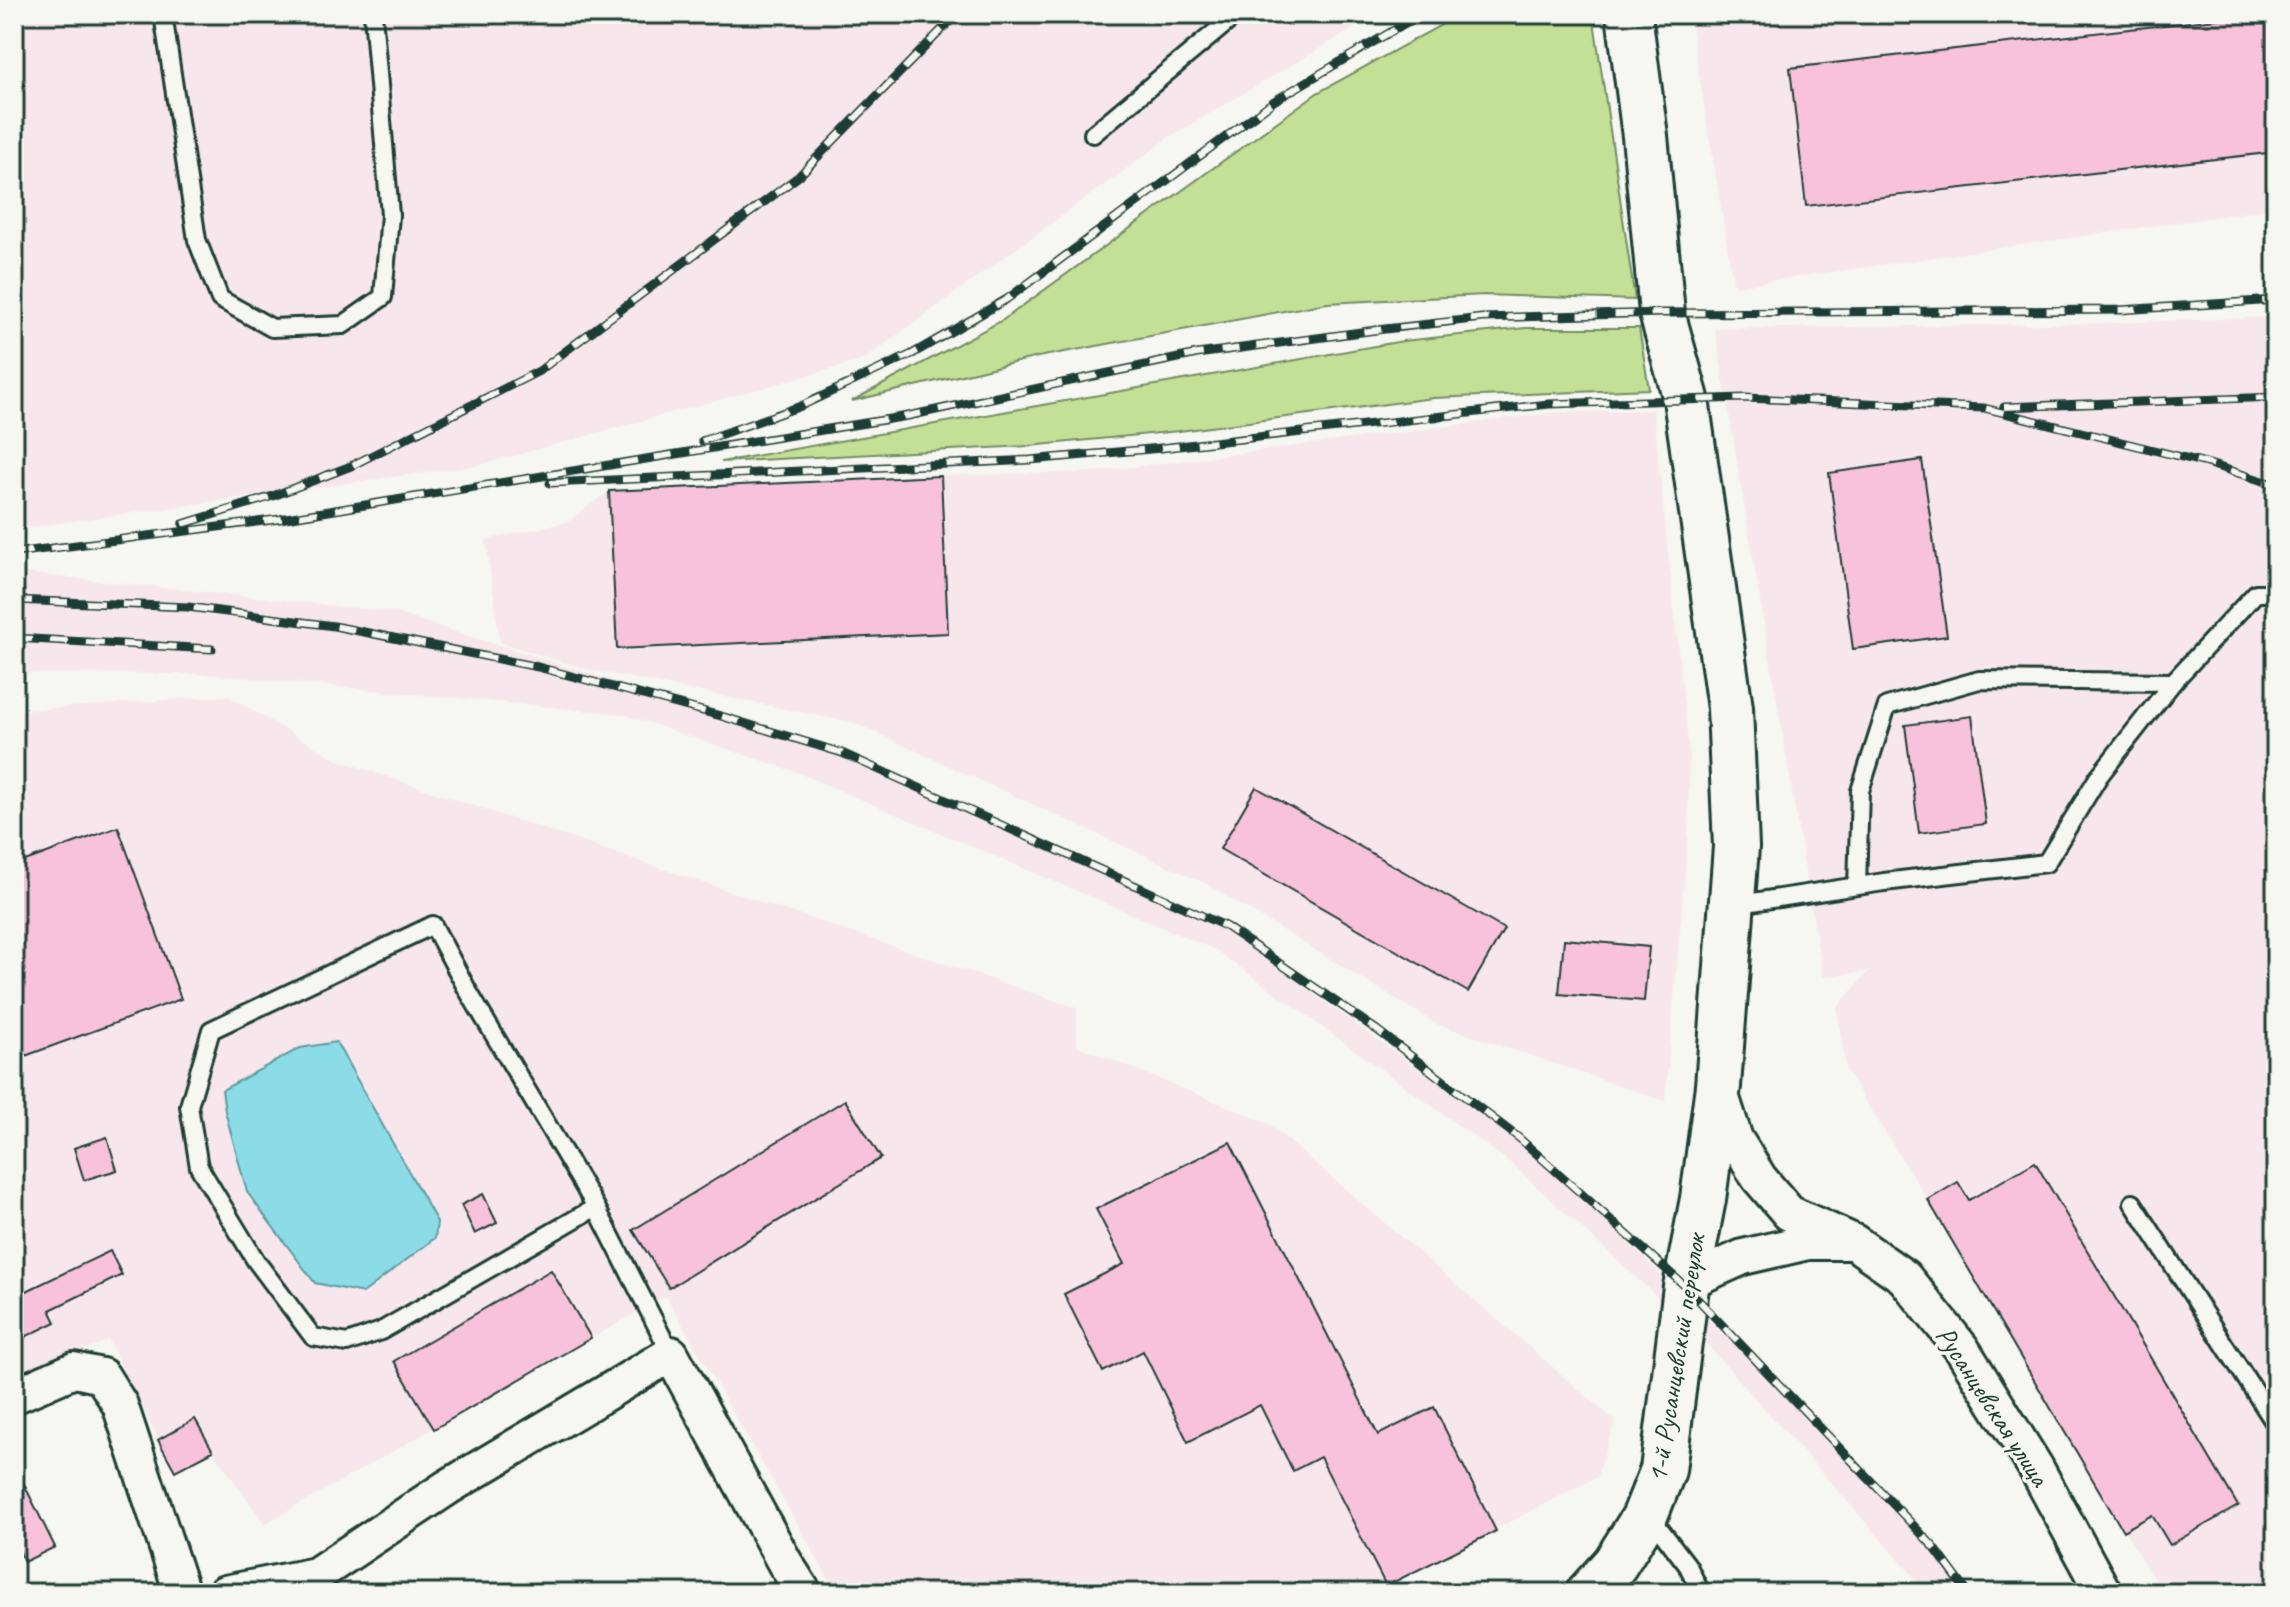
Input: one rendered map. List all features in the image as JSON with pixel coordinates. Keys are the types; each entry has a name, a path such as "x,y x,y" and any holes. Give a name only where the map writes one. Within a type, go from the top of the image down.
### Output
{"street":[{"name":"1-й Русанцевский переулок","path":"1589,1593 1615,1564 1647,1511 1663,1470 1686,1287 1703,1199 1718,1086 1736,847 1730,708 1686,399 1662,313 1645,136 1629,14"},
{"name":"Русанцевская улица","path":"1718,1086 1735,1139 1759,1178 1789,1213 1854,1242 1904,1277 1962,1349 2036,1468 2104,1593"},
{"path":"1689,1281 1743,1257 1808,1242 1854,1242"},
{"path":"225,1593 265,1589 316,1575 448,1487 671,1354 804,1593"},
{"path":"14,1396 74,1370 102,1376 120,1405 182,1593"}],"lane":[{"path":"163,14 197,240 220,299 272,328 343,325 383,297 390,215 373,14"},
{"path":"1093,134 1237,14"},
{"path":"1733,905 2046,863 2099,776 2173,682 2256,593 2276,593"},
{"path":"1857,886 1860,791 1887,706 1979,680 2173,682"},
{"path":"596,1207 381,1331 347,1343 313,1337 256,1261 199,1167 189,1106 211,1030 433,925 468,991 596,1207 671,1354"},
{"path":"2133,1203 2276,1425"},
{"path":"1647,1511 1688,1566 1701,1593"}],"shaded area":[{"path":"14,14 1378,14 1171,136 863,360 480,465 14,529"},
{"path":"1689,14 2276,14 2276,208 1734,286"},
{"path":"2276,317 2276,1593 2162,1593 1928,1200 1846,1070 1837,1008 1869,971 1823,977 1715,329 2115,323"},
{"path":"1653,410 1689,753 1688,835 1665,1101 1437,1024 1205,883 855,723 583,668 500,642 486,540 568,522 609,491 1095,472 1550,413"},
{"path":"14,572 392,612 815,744 1227,932 1526,1146 1703,1314 1934,1544 1970,1593 1929,1593 1698,1334 1511,1163 1216,950 799,773 623,714 207,674 14,673"},
{"path":"228,696 337,760 1077,1008 1077,1046 1268,1123 1615,1421 1597,1477 1372,1593 837,1593 666,1296 265,1524 213,1451 175,1471 108,1340 14,1380 14,711"}],"green space":[{"path":"1461,14 1593,14 1635,300 1485,295 1327,303 1038,357 852,401 1003,320 1317,93"},
{"path":"1526,328 1639,328 1649,389 1433,398 1179,431 1029,446 721,462 1403,341"}],"water":[{"path":"336,1042 437,1222 435,1238 363,1293 315,1283 247,1192 222,1090 300,1048"}],"building":[{"path":"2276,14 2276,152 1806,206 1790,68"},
{"path":"1922,460 1947,636 1853,649 1829,473"},
{"path":"941,476 948,633 617,649 609,491"},
{"path":"1972,716 1986,824 1919,833 1905,725"},
{"path":"1256,787 1504,929 1468,992 1220,849"},
{"path":"118,827 181,999 14,1060 14,865"},
{"path":"1564,939 1649,947 1644,1001 1559,994"},
{"path":"845,1100 881,1158 669,1288 633,1230"},
{"path":"107,1137 117,1170 84,1180 74,1148"},
{"path":"1230,1142 1378,1435 1434,1407 1496,1531 1386,1586 1320,1457 1293,1471 1260,1405 1188,1442 1143,1351 1103,1372 1064,1294 1124,1264 1096,1209"},
{"path":"2035,1162 2238,1506 2170,1545 2152,1515 2123,1531 1928,1200 1958,1182 1969,1200"},
{"path":"483,1194 497,1223 475,1234 461,1205"},
{"path":"110,1251 122,1275 50,1310 56,1322 23,1338 14,1319 14,1297"},
{"path":"551,1270 591,1338 434,1429 394,1361"},
{"path":"195,1419 213,1451 175,1471 158,1440"},
{"path":"14,1464 55,1547 24,1562 19,1550 14,1552"}],"railway":[{"path":"183,524 273,496 351,466 539,371 799,176 957,14"},
{"path":"702,441 801,406 912,354 1007,299 1274,101 1421,14"},
{"path":"14,553 280,519 908,416 1197,354 1482,318 1662,313 2120,310 2276,300"},
{"path":"2004,407 2276,397"},
{"path":"550,483 1030,460 1549,404 1745,398 1984,408 2206,463 2276,485"},
{"path":"14,600 188,607 334,626 538,667 721,716 842,753 1225,926 1377,1030 1519,1138 1686,1287 1934,1547 1968,1593"},
{"path":"14,638 212,649"}]}
